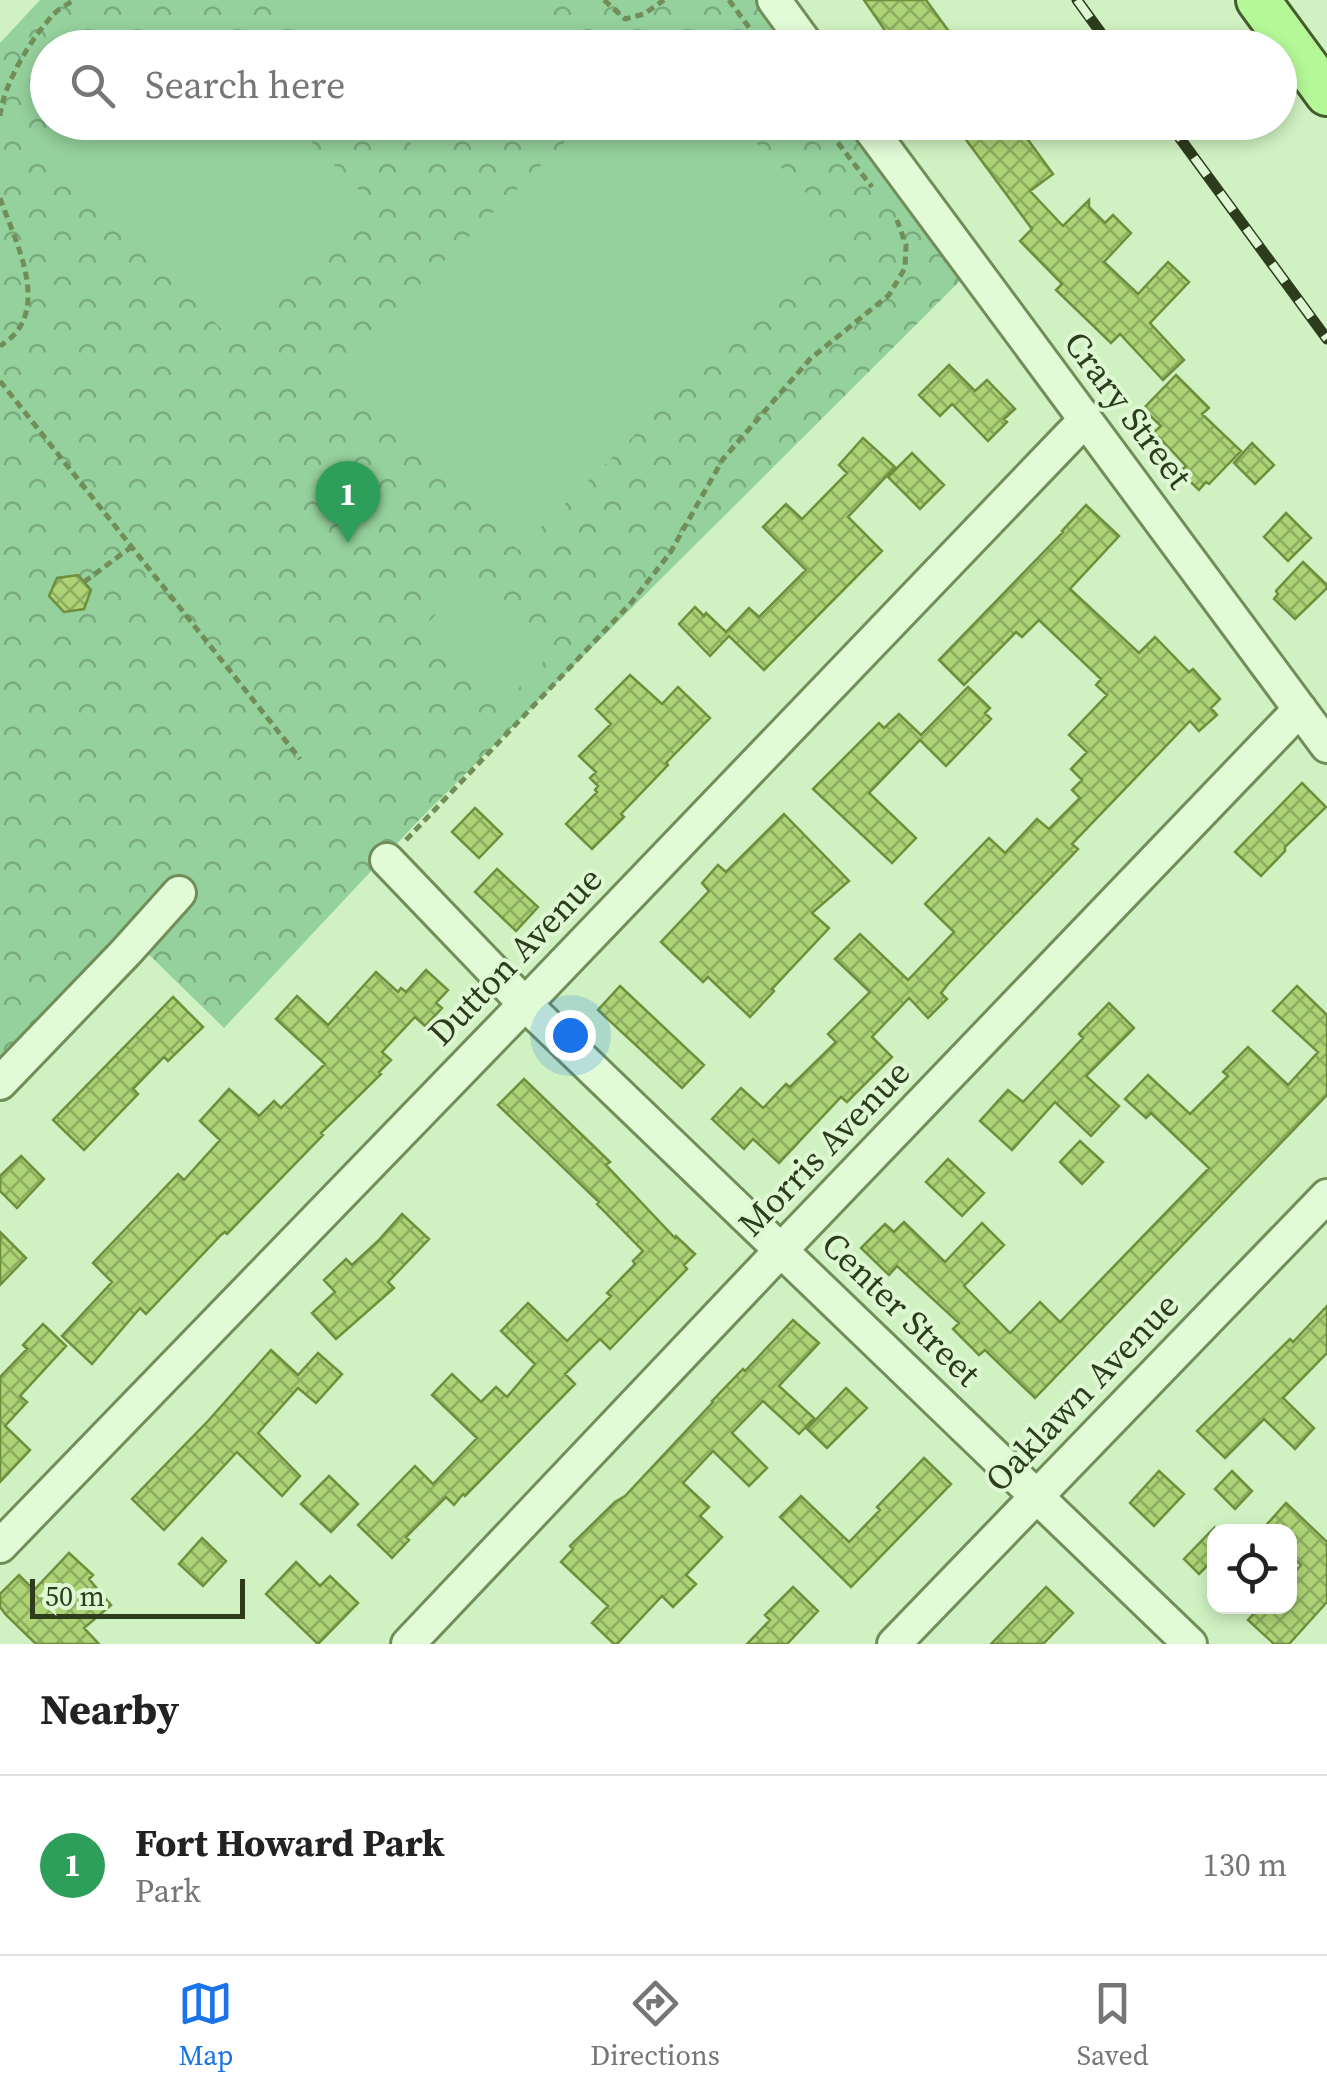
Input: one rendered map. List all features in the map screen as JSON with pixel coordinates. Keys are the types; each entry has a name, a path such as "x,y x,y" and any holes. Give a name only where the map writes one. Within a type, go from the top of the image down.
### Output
{"main road":[{"path":"1258,0 1280,30"},
{"path":"1297,53 1327,94"}],"street":[{"path":"774,0 796,30"},
{"name":"Crary Street","path":"878,140 1327,746"},
{"name":"Dutton Avenue","path":"0,1546 1085,420"},
{"name":"Morris Avenue","path":"408,1644 1300,709"},
{"name":"Center Street","path":"388,860 525,1004 1190,1644"},
{"path":"0,1083 179,893"},
{"name":"Oaklawn Avenue","path":"894,1644 1327,1196"}],"path":[{"path":"42,30 56,12 74,0"},
{"path":"604,0 625,20 644,14 664,0"},
{"path":"729,0 751,30"},
{"path":"0,116 2,101 30,46"},
{"path":"836,140 877,194"},
{"path":"0,198 30,286 28,309 18,331 0,346"},
{"path":"388,860 631,603 670,553 723,459 810,359 890,296 905,268 906,244 899,222 888,208"},
{"path":"0,381 300,759"},
{"path":"84,582 131,547"}],"green space":[{"path":"40,0 774,0 796,30 30,30 30,140 878,140 973,268 420,819 224,1028 136,942 0,1081 0,43"},
{"path":"267,0 540,0 566,27 563,30 297,30"},
{"path":"184,10 203,30 163,30"},
{"path":"52,140 310,140 372,203 232,340 44,148"},
{"path":"407,140 446,140 426,159"},
{"path":"567,140 754,140 843,230 518,550 338,365"},
{"path":"466,583 546,659 501,707 421,630"}],"building":[{"path":"864,0 926,0 948,30 885,30"},
{"path":"966,140 1028,140 1053,174 1030,191 1063,226 1089,200 1089,207 1105,223 1113,215 1131,233 1104,262 1138,294 1168,262 1189,282 1150,323 1184,360 1163,380 1120,334 1111,343 1056,290 1062,284 1020,241 1032,229"},
{"path":"949,365 975,391 987,380 1015,409 988,441 952,404 940,416 919,395"},
{"path":"1176,375 1209,408 1202,414 1241,451 1199,490 1180,472 1186,466 1154,432 1161,426 1143,409"},
{"path":"863,438 895,467 848,517 882,551 764,670 729,636 710,656 679,624 695,607 726,632 749,608 759,617 806,570 763,527 786,504 802,519 847,473 839,465"},
{"path":"1252,443 1274,465 1255,484 1234,463"},
{"path":"912,453 944,485 920,509 888,477"},
{"path":"1086,505 1119,536 1070,589 1139,653 1155,637 1189,672 1193,669 1220,699 1211,708 1217,715 1199,731 1190,721 1072,844 1078,849 948,984 941,993 947,999 928,1018 909,998 872,1037 892,1057 847,1102 841,1097 779,1163 753,1139 744,1149 712,1119 741,1088 763,1108 786,1084 790,1087 836,1042 828,1034 870,992 835,959 860,934 908,980 954,932 925,904 989,838 1005,853 1037,819 1049,829 1080,798 1072,790 1082,780 1071,769 1087,752 1069,735 1107,695 1096,685 1101,679 1039,620 1022,637 1016,632 964,685 939,660"},
{"path":"1286,513 1311,538 1288,561 1264,537"},
{"path":"1303,562 1327,588 1295,619 1274,599 1276,591"},
{"path":"78,575 91,590 84,609 64,612 49,596 57,578"},
{"path":"630,675 662,704 678,687 710,718 592,849 566,824 597,792 598,786 590,778 596,772 579,756 611,724 596,709"},
{"path":"968,687 990,708 985,713 991,719 946,766 920,740 869,793 916,838 892,863 813,789 879,723 884,728 899,714 921,735"},
{"path":"1302,783 1326,807 1261,876 1235,852"},
{"path":"475,808 502,834 479,858 452,832"},
{"path":"784,814 849,881 812,913 829,928 750,1017 708,977 703,982 661,942 709,891 702,883 718,865 726,872"},
{"path":"497,869 538,907 516,931 475,892"},
{"path":"426,970 448,990 436,1003 442,1008 425,1026 415,1017 382,1052 391,1060 381,1074 146,1314 140,1308 92,1364 62,1336 112,1282 93,1263 178,1174 184,1180 220,1140 200,1121 229,1089 259,1116 274,1101 281,1108 325,1064 276,1019 297,996 328,1025 376,972 398,992 401,988 406,992"},
{"path":"620,986 704,1065 682,1088 598,1010"},
{"path":"1297,986 1327,1015 1327,1095 1035,1398 985,1350 979,1355 953,1329 959,1323 897,1266 889,1275 861,1248 885,1224 894,1232 904,1222 945,1262 982,1223 1004,1245 964,1286 1010,1333 1040,1302 1060,1322 1209,1168 1151,1113 1146,1118 1125,1099 1148,1075 1190,1114 1228,1076 1223,1072 1248,1047 1288,1085 1318,1052 1273,1011"},
{"path":"173,997 203,1027 168,1061 164,1057 133,1089 138,1094 84,1150 53,1120"},
{"path":"1109,1003 1134,1028 1086,1076 1119,1106 1091,1136 1055,1102 1012,1150 980,1121 1008,1090 1023,1102 1083,1038 1079,1034"},
{"path":"524,1079 610,1162 606,1165 695,1254 684,1265 687,1269 610,1349 600,1339 565,1374 575,1384 465,1496 454,1505 446,1497 406,1537 409,1540 392,1558 358,1525 415,1466 433,1484 477,1438 432,1395 452,1374 481,1402 496,1387 507,1397 535,1364 501,1331 528,1303 567,1341 611,1296 607,1293 643,1251 599,1202 498,1105"},
{"path":"1080,1141 1103,1162 1082,1184 1060,1162"},
{"path":"21,1156 44,1179 17,1208 0,1191 0,1176"},
{"path":"948,1159 984,1193 962,1216 926,1182"},
{"path":"402,1214 429,1239 388,1282 394,1288 336,1339 312,1313 335,1292 324,1280 346,1259 352,1265"},
{"path":"0,1232 26,1258 0,1285"},
{"path":"1327,1306 1327,1353 1283,1398 1314,1428 1295,1449 1264,1419 1225,1458 1197,1431"},
{"path":"793,1320 819,1343 779,1386 814,1418 799,1434 763,1401 732,1433 767,1468 749,1486 713,1451 683,1483 709,1507 700,1516 722,1537 686,1575 696,1584 673,1607 662,1596 614,1644 592,1623 608,1606 561,1562 573,1549 570,1546 625,1496"},
{"path":"43,1324 66,1346 20,1396 27,1402 5,1426 30,1450 0,1482 0,1377 27,1349 23,1345"},
{"path":"271,1350 298,1375 318,1353 342,1374 316,1403 298,1388 258,1433 300,1476 282,1496 237,1452 164,1530 132,1499"},
{"path":"846,1388 867,1408 827,1448 807,1429"},
{"path":"924,1458 951,1484 851,1587 780,1517 801,1496 849,1542"},
{"path":"1159,1471 1184,1494 1154,1526 1130,1503"},
{"path":"1232,1471 1252,1491 1235,1509 1215,1489"},
{"path":"329,1476 358,1504 331,1532 301,1504"},
{"path":"1286,1503 1327,1542 1327,1602 1289,1644 1274,1644 1248,1620 1254,1614 1297,1614 1297,1569 1301,1565 1297,1561 1297,1524 1267,1524"},
{"path":"1207,1535 1207,1566 1199,1574 1184,1559"},
{"path":"202,1538 226,1561 203,1586 179,1564"},
{"path":"69,1553 93,1575 89,1579 111,1605 84,1628 99,1644 36,1644 0,1607 0,1594 19,1575 34,1590"},
{"path":"296,1562 320,1586 330,1576 358,1603 318,1644 266,1594"},
{"path":"793,1587 818,1611 787,1644 747,1644 770,1620 765,1615"},
{"path":"1046,1587 1073,1613 1043,1644 991,1644"}],"railway":[{"path":"1077,0 1099,30"},
{"path":"1181,140 1327,339"}],"place":[{"name":"Fort Howard Park","path":"348,543"}]}
